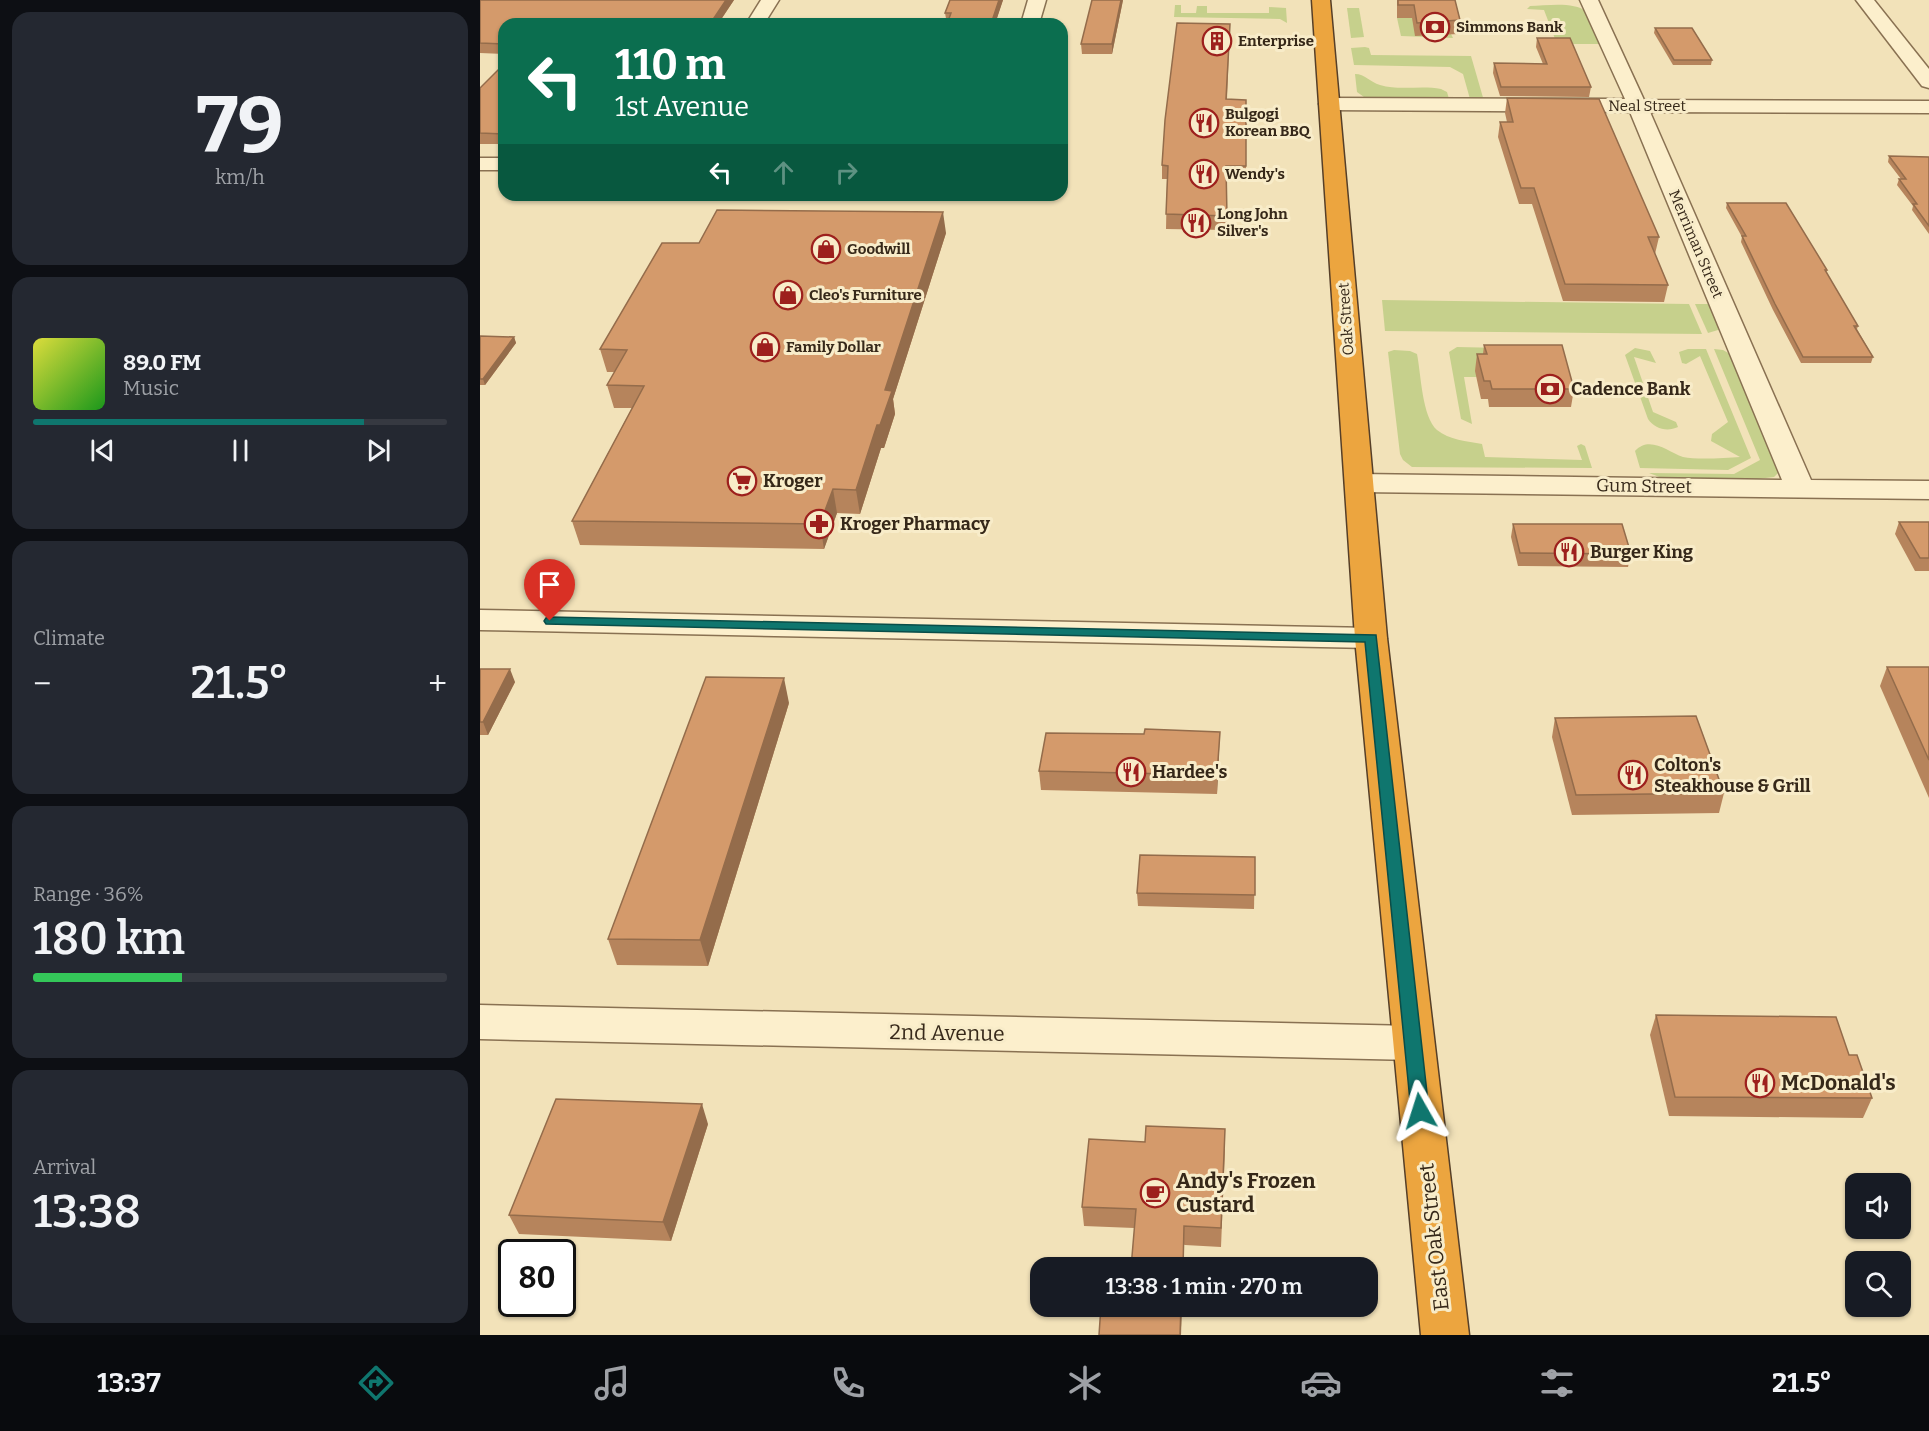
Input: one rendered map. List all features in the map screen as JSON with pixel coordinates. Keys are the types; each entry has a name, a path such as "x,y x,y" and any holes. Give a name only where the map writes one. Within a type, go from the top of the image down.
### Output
{"highway":[{"name":"Oak Street","path":"1321,0 1371,638"},
{"name":"East Oak Street","path":"1371,638 1445,1335"}],"street":[{"path":"759,18 770,0"},
{"path":"1032,18 1037,0"},
{"name":"Merriman Street","path":"1589,0 1637,105 1800,488"},
{"path":"1865,0 1929,82"},
{"name":"Neal Street","path":"1329,104 1929,107"},
{"path":"480,164 498,164"},
{"name":"Gum Street","path":"1359,483 1929,490"},
{"path":"480,620 1371,638"},
{"name":"2nd Avenue","path":"480,1022 1413,1043"}],"green space":[{"path":"1175,5 1181,5 1181,13 1196,13 1197,6 1207,6 1207,13 1269,13 1269,7 1286,8 1287,23 1280,19 1174,17"},
{"path":"1530,6 1575,6 1587,12 1600,44 1557,44 1544,10 1527,9"},
{"path":"1347,8 1359,8 1364,37 1351,38"},
{"path":"1397,18 1412,18 1451,34 1453,38 1401,36"},
{"path":"1351,48 1369,48 1371,55 1471,56 1484,101 1470,99 1463,74 1450,67 1354,65"},
{"path":"1355,74 1388,87 1441,89 1447,92 1449,99 1378,101 1377,98 1364,97 1357,92"},
{"path":"1382,300 1689,304 1702,334 1385,331"},
{"path":"1695,304 1712,304 1722,325 1718,330 1708,333"},
{"path":"1457,347 1550,349 1476,377 1464,377 1472,424 1461,419 1449,352"},
{"path":"1635,348 1650,351 1656,363 1634,357 1653,412 1676,422 1678,427 1662,429 1648,419 1625,355"},
{"path":"1688,349 1706,349 1751,458 1728,470 1640,468 1635,451 1647,444 1659,446 1689,458 1740,457 1711,441 1712,434 1728,422 1700,356 1686,364 1682,363 1679,352"},
{"path":"1714,349 1723,350 1737,358 1779,472 1774,477 1757,479 1662,478 1649,473 1734,474 1760,460"},
{"path":"1394,350 1417,354 1428,415 1437,430 1447,436 1482,444 1485,457 1582,460 1577,446 1581,444 1585,446 1592,468 1412,467 1403,460 1400,454 1388,352"}],"building":[{"path":"480,0 726,0 714,18 498,18 498,44 480,43"},
{"path":"950,0 999,0 993,18 949,18 951,13 945,13"},
{"path":"1092,0 1121,0 1112,44 1081,44"},
{"path":"1398,0 1455,0 1460,20 1417,23 1414,5 1398,5"},
{"path":"1177,23 1230,24 1226,99 1246,100 1246,166 1226,166 1227,216 1166,214 1168,166 1162,165"},
{"path":"1655,28 1692,28 1712,60 1674,60"},
{"path":"1537,38 1570,38 1591,87 1501,87 1494,63 1547,64"},
{"path":"498,70 498,134 480,133 480,88"},
{"path":"1507,98 1599,99 1659,237 1648,237 1668,285 1565,284 1534,188 1521,188 1500,122 1513,122"},
{"path":"1889,156 1929,157 1929,226 1899,179 1906,179"},
{"path":"1727,203 1786,203 1827,270 1825,270 1858,326 1854,326 1873,357 1803,357 1742,236 1746,236"},
{"path":"717,210 943,212 885,390 892,391 880,425 877,425 856,490 833,489 820,524 572,521 644,386 607,385 627,350 600,349 662,243 699,243"},
{"path":"480,336 514,337 483,379 480,379"},
{"path":"1484,345 1562,345 1574,389 1492,389 1490,381 1484,381 1477,354 1487,354"},
{"path":"1899,522 1929,522 1929,558 1920,558"},
{"path":"1513,524 1622,524 1631,554 1520,553"},
{"path":"1887,667 1929,667 1929,760"},
{"path":"480,669 510,669 483,722 480,722"},
{"path":"706,677 784,678 700,940 608,939"},
{"name":"Colton's Steakhouse & Grill","path":"1696,716 1724,793 1576,795 1555,718"},
{"path":"1145,729 1220,732 1217,775 1039,771 1046,733 1144,734"},
{"path":"1140,855 1255,857 1255,895 1137,893"},
{"name":"McDonald's","path":"1656,1015 1836,1017 1849,1055 1857,1055 1872,1098 1675,1097"},
{"path":"556,1099 702,1104 663,1222 509,1215"},
{"name":"Andy's Frozen Custard","path":"1146,1126 1225,1129 1221,1228 1184,1226 1183,1257 1132,1257 1136,1209 1082,1207 1089,1139 1145,1142"},
{"path":"1100,1317 1181,1317 1180,1335 1099,1335"}],"place":[{"name":"Simmons Bank","path":"1435,27"},
{"name":"Enterprise","path":"1217,41"},
{"name":"Bulgogi Korean BBQ","path":"1204,123"},
{"name":"Wendy's","path":"1204,174"},
{"name":"Long John Silver's","path":"1196,223"},
{"name":"Goodwill","path":"826,249"},
{"name":"Cleo's Furniture","path":"788,295"},
{"name":"Family Dollar","path":"765,347"},
{"name":"Cadence Bank","path":"1550,389"},
{"name":"Kroger","path":"742,481"},
{"name":"Kroger Pharmacy","path":"819,524"},
{"name":"Burger King","path":"1569,552"},
{"name":"Hardee's","path":"1131,772"},
{"name":"Colton's Steakhouse & Grill","path":"1633,775"},
{"name":"McDonald's","path":"1760,1083"},
{"name":"Andy's Frozen Custard","path":"1155,1193"}],"route":[{"path":"550,621 1371,638 1420,1111"}]}
